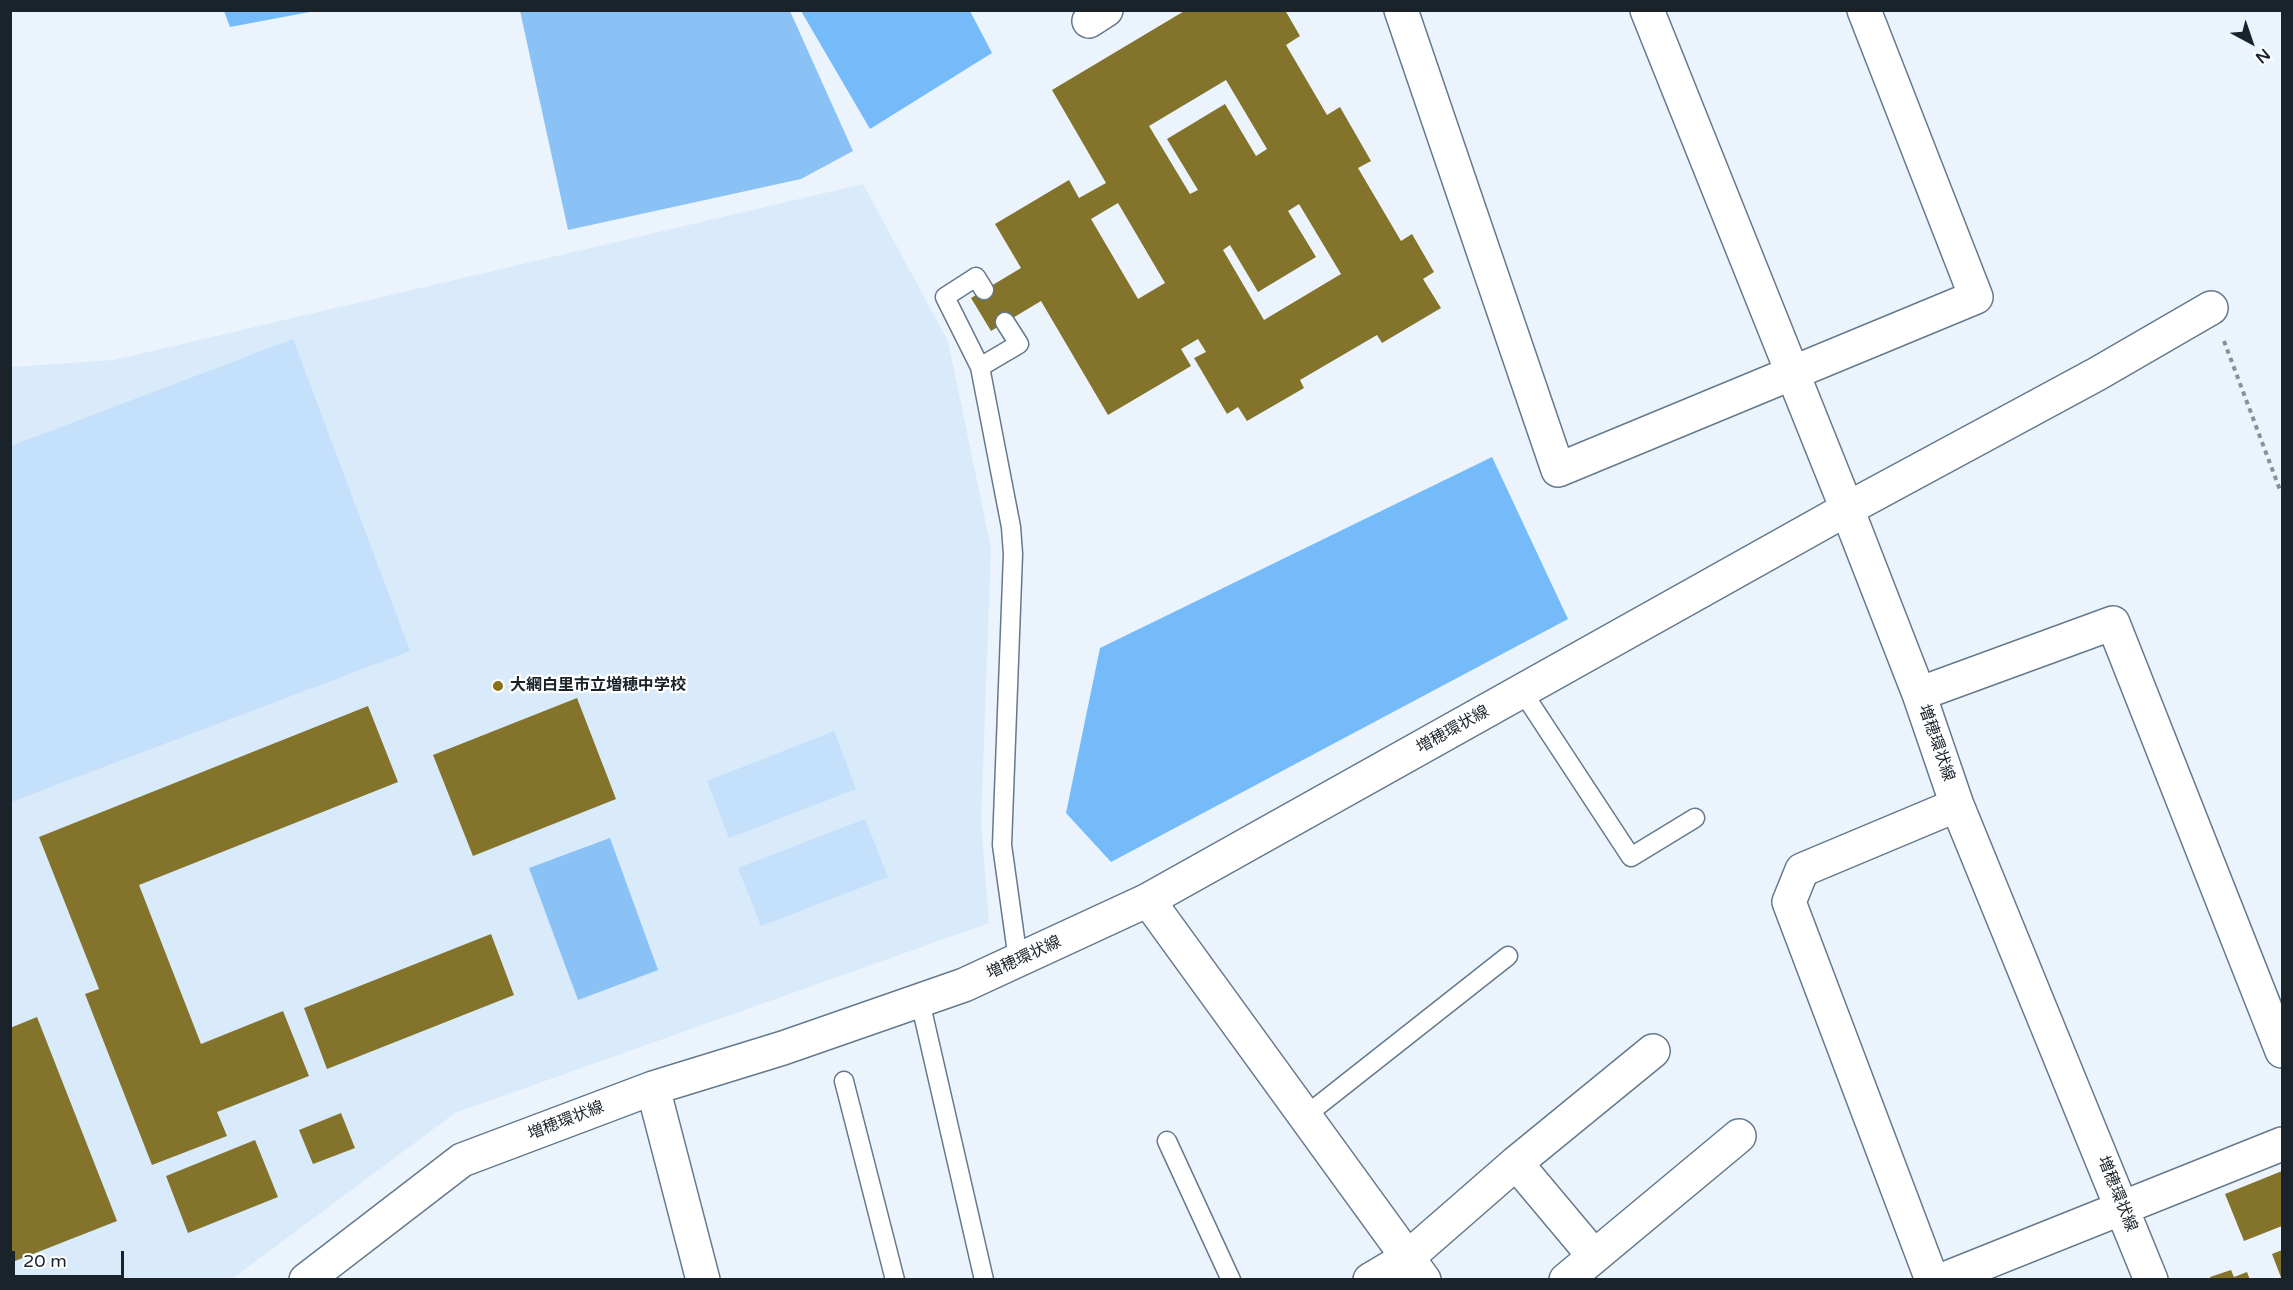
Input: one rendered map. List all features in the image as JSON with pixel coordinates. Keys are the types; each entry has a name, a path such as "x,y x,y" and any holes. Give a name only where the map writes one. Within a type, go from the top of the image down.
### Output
{"street":[{"path":"1401,10 1558,470 1976,297 1864,10"},
{"path":"1647,10 1847,509 2097,374 2211,308"},
{"name":"増穂環状線","path":"306,1280 462,1160 653,1088 783,1048 964,985 1148,900 1847,509 1919,694 1957,805 2151,1280"},
{"path":"1919,694 2113,623 2283,1051"},
{"path":"1932,1280 1789,902 1802,870 1957,805"},
{"path":"1148,900 1416,1269"},
{"path":"1370,1280 1416,1269 1516,1163 1653,1051"},
{"path":"653,1088 703,1280"},
{"path":"1516,1163 1584,1270 1739,1136"},
{"path":"1942,1280 2283,1144"}],"lane":[{"path":"984,290 976,277 945,297 980,368 1011,527 1013,554 1002,845 1018,960"},
{"path":"980,368 1019,344 1005,322"},
{"path":"1522,691 1631,857 1695,818"},
{"path":"1305,1116 1508,956"},
{"path":"920,1001 984,1280"},
{"path":"844,1081 895,1280"},
{"path":"1167,1141 1232,1280"}],"path":[{"path":"2211,308 2283,496"}],"shaded area":[{"path":"224,11 315,11 230,27"},
{"path":"520,11 790,11 853,151 801,179 568,230"},
{"path":"801,11 970,11 992,53 870,129"},
{"name":"大網白里市立増穂中学校","path":"863,184 948,341 991,548 981,823 989,923 455,1113 232,1279 11,1280 11,367 114,360"},
{"path":"293,339 410,651 11,802 11,446"},
{"path":"1492,457 1568,619 1111,862 1066,813 1100,648"},
{"path":"834,731 856,789 729,838 707,781"},
{"path":"865,819 888,877 761,926 738,868"},
{"path":"610,838 658,970 578,1000 529,868"}],"building":[{"path":"1186,10 1285,10 1300,36 1286,45 1327,115 1340,107 1371,161 1358,168 1401,241 1412,234 1434,272 1423,279 1441,308 1382,343 1377,335 1300,380 1304,388 1247,421 1238,407 1227,414 1194,358 1206,352 1198,339 1181,349 1191,366 1108,415 1041,301 991,331 971,298 1021,268 995,224 1069,180 1079,198 1106,183 1052,90","holes":["1226,80 1267,149 1256,156 1225,104 1167,139 1198,190 1190,194 1149,126","1118,203 1165,283 1138,299 1091,219","1299,204 1341,274 1264,320 1223,250 1230,245 1258,292 1316,257 1288,211"]},
{"path":"577,698 616,799 473,856 433,755"},
{"path":"368,706 398,782 139,885 201,1044 283,1011 309,1076 217,1112 227,1136 152,1165 85,994 99,989 39,837"},
{"path":"491,934 514,995 327,1069 304,1008"},
{"path":"37,1017 117,1221 10,1263 10,1028"},
{"path":"341,1113 355,1148 313,1164 299,1130"},
{"path":"255,1140 278,1197 188,1233 166,1176"},
{"path":"2282,1171 2282,1226 2244,1241 2225,1194"},
{"path":"2282,1250 2282,1280 2272,1254"},
{"path":"2231,1270 2234,1277 2247,1272 2250,1280 2211,1280 2210,1277"}],"place":[{"name":"大網白里市立増穂中学校","path":"498,686"}]}
